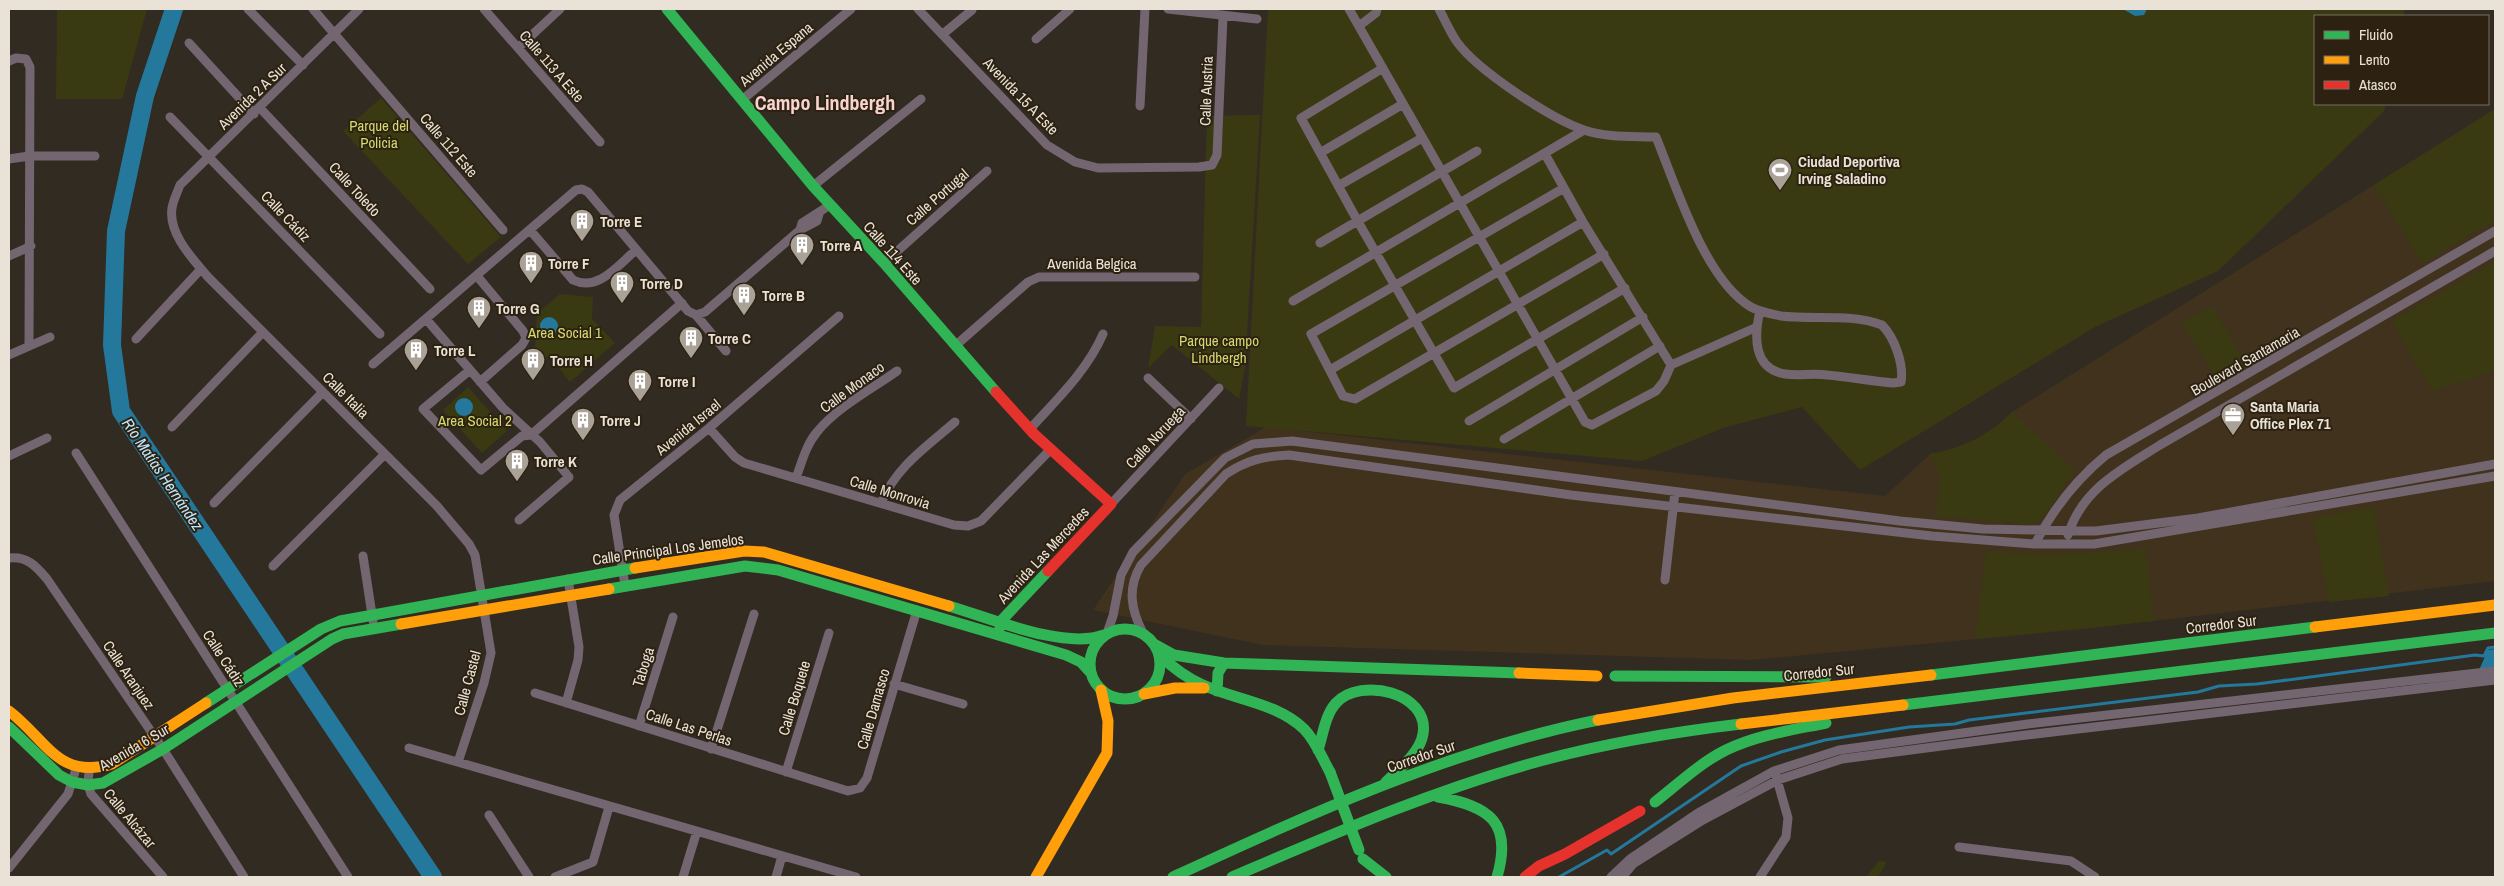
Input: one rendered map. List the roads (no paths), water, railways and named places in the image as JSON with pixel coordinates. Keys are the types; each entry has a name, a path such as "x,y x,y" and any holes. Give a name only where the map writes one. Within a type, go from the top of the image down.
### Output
{"main road":[{"name":"Calle 114 Este","path":"666,9 813,186 884,263 955,346 1030,429 1111,504"},
{"name":"Avenida Las Mercedes","path":"1025,642 1003,631 999,625 1111,504"},
{"name":"Calle Principal Los Jemelos","path":"244,680 321,629 340,621 568,579 744,551 764,552 1070,641 1089,641 1105,634"},
{"name":"Calle Principal Los Jemelos","path":"252,690 332,639 343,634 745,566 761,567 1025,642 1075,658 1091,673"},
{"path":"905,593 916,610 934,601"},
{"name":"Corredor Sur","path":"1173,877 1333,804 1427,768 1535,735 1656,709 1768,693 1933,675 2495,605"},
{"path":"968,626 974,622 973,613"},
{"path":"1036,877 1107,753 1110,717 1101,690 1091,673 1091,652 1105,634 1122,628 1143,633 1182,674 1213,690 1274,710 1304,729 1330,772 1361,854 1367,877"},
{"path":"1232,877 1347,829 1433,796 1539,761 1661,734 2495,633"},
{"path":"1157,649 1174,655 1224,662 1597,676"},
{"path":"1142,695 1156,682 1160,664 1157,649"},
{"path":"1213,690 1218,673 1224,662"},
{"path":"1615,676 1760,678 1933,675"},
{"name":"Avenida 6 Sur","path":"9,711 22,719 65,763 76,769 89,771 112,764 244,680"},
{"path":"1101,690 1117,698 1134,698 1175,688 1213,690"},
{"name":"Avenida 6 Sur","path":"10,731 59,775 72,782 88,785 103,783 163,749 252,690"},
{"path":"1318,750 1335,704 1354,691 1389,691 1407,699 1422,722 1423,734 1416,748 1384,785"},
{"path":"1655,802 1697,769 1736,746 1761,737 1912,704"},
{"path":"1433,796 1478,806 1492,818 1500,832 1503,847 1502,862 1497,877"},
{"path":"1525,877 1539,866 1565,854 1640,811"},
{"path":"1361,854 1386,877"}],"street":[{"path":"248,9 303,65"},
{"name":"Calle 112 Este","path":"314,9 504,230"},
{"name":"Avenida 2 A Sur","path":"172,208 180,186 359,9"},
{"name":"Calle 113 A Este","path":"484,9 600,142"},
{"path":"518,48 560,9"},
{"name":"Avenida Espana","path":"742,100 851,9"},
{"name":"Avenida 15 A Este","path":"918,9 944,34 1047,145 1075,162 1098,168 1212,165"},
{"path":"1036,39 1070,9"},
{"path":"1140,106 1146,9"},
{"path":"1168,9 1257,19"},
{"path":"1349,9 1479,237 1500,270 1585,422 1592,425 1597,424 1656,390 1664,381 1671,365 1757,327"},
{"path":"1359,26 1377,9"},
{"path":"1439,9 1457,43 1487,73 1538,106 1584,130 1610,135 1656,137 1691,227 1725,282 1746,304 1760,311 1803,318 1829,317 1882,326 1891,336 1902,375 1901,382 1893,383 1826,375 1787,374 1772,370 1758,353 1757,327 1760,311"},
{"path":"944,34 972,10"},
{"name":"Calle Austria","path":"1212,165 1217,155 1223,16"},
{"name":"Calle Toledo","path":"189,43 430,289"},
{"path":"9,61 16,58 26,59 30,68 31,246 29,346"},
{"path":"1383,68 1301,118 1357,220 1454,388 1625,288"},
{"path":"813,186 921,99"},
{"path":"1320,153 1403,104"},
{"name":"Calle Cádiz","path":"170,117 380,334"},
{"path":"1293,301 1584,130"},
{"path":"1338,186 1422,138"},
{"path":"1320,243 1477,151"},
{"path":"1546,154 1583,222 1671,365"},
{"path":"9,159 29,156 95,156"},
{"name":"Calle Portugal","path":"884,263 987,172"},
{"path":"1564,188 1311,334 1343,396 1355,399 1604,254"},
{"path":"373,364 478,276 576,190 582,189 588,192 688,311 696,315 726,350"},
{"path":"696,315 705,312 800,230 802,223 812,215 819,214 830,205"},
{"name":"Calle Italia","path":"172,208 172,220 186,251 201,269 437,506 469,544 475,555 486,610"},
{"path":"1330,370 1583,222"},
{"path":"530,230 573,280 582,285 598,281 636,250"},
{"name":"Boulevard Santamaria","path":"2035,544 2041,531 2085,473 2106,456 2495,231"},
{"path":"9,256 31,246"},
{"name":"Boulevard Santamaria","path":"2065,545 2069,532 2084,502 2107,478 2160,444 2495,251"},
{"path":"136,339 201,269"},
{"path":"478,276 523,331 526,338 522,345 480,382"},
{"name":"Avenida Belgica","path":"955,346 1028,282 1039,277 1195,277"},
{"path":"470,370 423,409 481,470 522,436 531,435 682,304"},
{"name":"Avenida Israel","path":"625,585 614,514 620,500 709,428 840,316"},
{"path":"1469,421 1643,317"},
{"path":"426,319 480,382 569,477 519,520"},
{"path":"172,427 263,332"},
{"path":"1030,429 1082,370 1096,351 1103,334"},
{"path":"9,355 50,337"},
{"path":"1504,439 1660,346"},
{"name":"Calle Monaco","path":"796,478 806,451 816,433 827,421 898,371"},
{"path":"1148,378 1191,419"},
{"name":"Calle Noruega","path":"1111,504 1219,388"},
{"path":"214,503 323,392"},
{"path":"881,503 889,484 905,464 955,422"},
{"name":"Calle Monrovia","path":"709,428 735,457 744,463 954,525 968,526 981,521 1051,449"},
{"path":"9,456 47,438"},
{"path":"1105,634 1117,598 1120,575 1133,552 1218,464 1253,444 1292,441 1900,521 1983,529 2069,532 2096,531 2198,518 2495,464"},
{"name":"Calle Cádiz","path":"76,453 348,877"},
{"path":"273,566 385,454"},
{"path":"1143,633 1135,617 1131,599 1137,571 1176,526 1226,474 1242,463 1262,457 1289,455 1561,494 1932,536 2065,545 2094,544 2495,476"},
{"path":"1561,494 1564,478"},
{"path":"1665,580 1676,492"},
{"path":"363,556 374,628"},
{"name":"Calle Aranjuez","path":"9,558 24,559 34,564 47,579 163,749 244,877"},
{"path":"566,703 578,660 579,648 568,579"},
{"name":"Calle Castel","path":"458,762 490,662 486,610"},
{"name":"Calle Damasco","path":"834,788 848,791 860,788 867,778 916,610"},
{"path":"711,749 754,614"},
{"name":"Taboga","path":"639,726 673,617"},
{"name":"Calle Boquete","path":"786,772 829,633"},
{"path":"1611,877 1630,859 1698,813 1774,771 1839,750 2028,724 2495,671"},
{"path":"1622,877 1633,864 1703,820 1778,780 1852,758 2028,734 2495,680"},
{"path":"894,684 963,704"},
{"name":"Calle Las Perlas","path":"535,694 834,788"},
{"path":"10,731 22,719"},
{"path":"408,748 856,877"},
{"path":"9,868 68,794 76,769"},
{"name":"Calle Alcázar","path":"89,771 88,785 91,794 163,877"},
{"path":"1760,877 1786,837 1788,818 1774,771"},
{"path":"555,877 593,862 609,807"},
{"path":"489,815 529,877"},
{"path":"683,877 697,831"},
{"path":"1959,847 2071,861 2095,877"},
{"path":"776,877 782,856"}],"water":[{"path":"2123,9 2147,9 2144,15 2135,16"},
{"path":"549,317 555,320 558,326 555,332 549,335 543,332 540,326 543,320"},
{"path":"464,398 470,401 473,407 470,413 464,416 458,413 455,407 458,401"},
{"path":"2495,649 2495,670 2479,670 2488,650"}],"waterway":[{"name":"Río Matías Hernández","path":"174,9 145,96 116,231 112,345 121,411 433,877"},
{"path":"1559,877 1607,850 1611,854 1741,766 1781,752 1825,740 1909,727 1955,724 1969,720 2198,692 2219,686 2257,684 2475,655 2484,656 2488,648 2495,647"}],"place":[{"name":"Ciudad Deportiva Irving Saladino","path":"1780,191"},
{"name":"Torre E","path":"582,242"},
{"name":"Torre A","path":"802,266"},
{"name":"Torre F","path":"531,284"},
{"name":"Torre D","path":"622,304"},
{"name":"Torre B","path":"744,316"},
{"name":"Torre G","path":"479,329"},
{"name":"Torre C","path":"691,359"},
{"name":"Torre L","path":"416,371"},
{"name":"Torre H","path":"533,381"},
{"name":"Torre I","path":"640,402"},
{"name":"Santa Maria Office Plex 71","path":"2233,436"},
{"name":"Torre J","path":"583,441"},
{"name":"Torre K","path":"517,482"}],"district":[{"name":"Campo Lindbergh","path":"825,102"}],"park label":[{"name":"Parque del Policia","path":"379,134"},
{"name":"Area Social 1","path":"565,332"},
{"name":"Parque campo Lindbergh","path":"1219,348"},
{"name":"Area Social 2","path":"475,420"}]}
